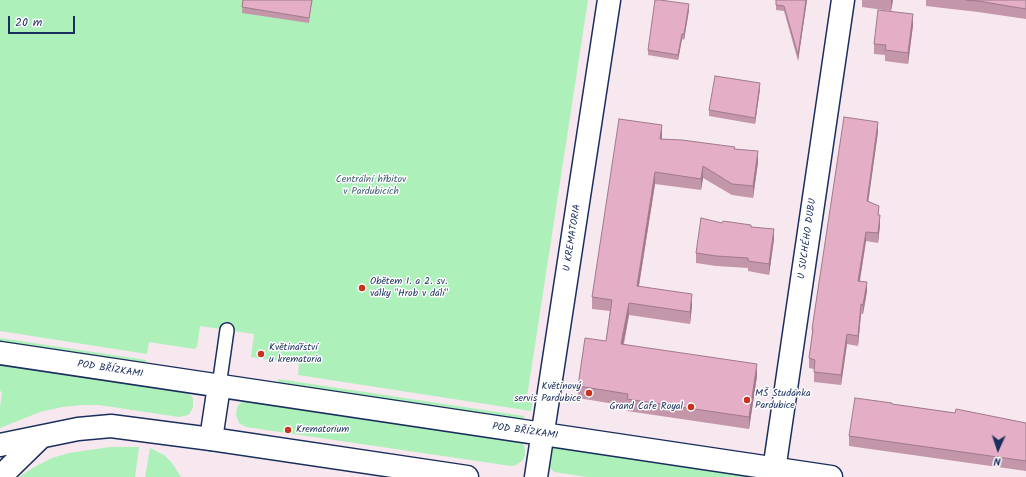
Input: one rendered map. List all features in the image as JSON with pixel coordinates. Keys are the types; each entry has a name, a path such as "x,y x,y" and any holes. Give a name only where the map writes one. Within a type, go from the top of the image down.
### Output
{"street":[{"name":"U KREMATORIA","path":"536,477 609,0"},
{"name":"U SUCHÉHO DUBU","path":"773,473 843,0"},
{"name":"POD BŘÍZKAMI","path":"0,353 543,434 773,473 831,477"},
{"path":"211,439 219,386"},
{"path":"0,445 78,429 111,426 211,439 466,477"},
{"path":"0,477 42,436"}],"lane":[{"path":"219,386 227,330"}],"green space":[{"name":"Centrální hřbitov v Pardubicích","path":"0,0 588,0 527,397 533,398 531,411 298,375 299,364 251,357 254,334 200,326 197,347 194,349 149,342 147,354 0,331"},
{"path":"0,338 146,360 145,366 0,344"},
{"path":"0,362 188,392 193,398 193,407 188,415 179,417 99,405 62,407 40,412 0,428 2,392 0,391"},
{"path":"278,379 524,416 523,423 277,386"},
{"path":"246,400 520,441 524,445 525,454 521,462 511,466 246,427 239,423 236,415 239,404"},
{"path":"561,446 753,475 756,477 587,477 554,472 550,468 548,462 550,450 554,447"},
{"path":"110,447 139,447 135,477 19,477 52,458 69,453"},
{"path":"150,448 164,455 172,463 181,477 145,477"}],"building":[{"path":"243,0 312,0 309,18 242,7"},
{"path":"655,0 689,4 684,34 682,34 678,55 648,50"},
{"path":"776,0 806,0 798,55 784,6 776,5"},
{"path":"966,0 1026,0 1026,9 978,1"},
{"path":"878,10 913,14 908,53 885,50 886,45 874,44"},
{"path":"715,76 760,83 755,118 709,110"},
{"path":"844,117 878,122 867,201 879,206 878,215 880,215 878,233 866,232 858,281 867,282 863,305 861,304 858,336 847,334 841,375 814,372 815,360 809,358"},
{"path":"619,119 662,125 660,139 682,140 735,147 734,149 758,151 753,186 732,184 703,166 701,179 655,172 637,286 692,294 690,312 629,303 621,344 757,364 749,417 627,399 628,394 578,386 585,338 606,341 612,300 592,297"},
{"path":"701,218 722,223 723,221 751,225 751,227 774,229 769,264 748,261 748,258 696,253"},
{"path":"855,398 955,413 956,409 1026,423 1026,461 849,436"}],"place":[{"name":"Obětem 1. a 2. sv. války \"Hrob v dáli\"","path":"362,288"},
{"name":"Květinářství u krematoria","path":"261,354"},
{"name":"Květinový servis Pardubice","path":"589,393"},
{"name":"MŠ Studánka Pardubice","path":"747,400"},
{"name":"Grand Cafe Royal","path":"691,407"},
{"name":"Krematorium","path":"288,430"}]}
